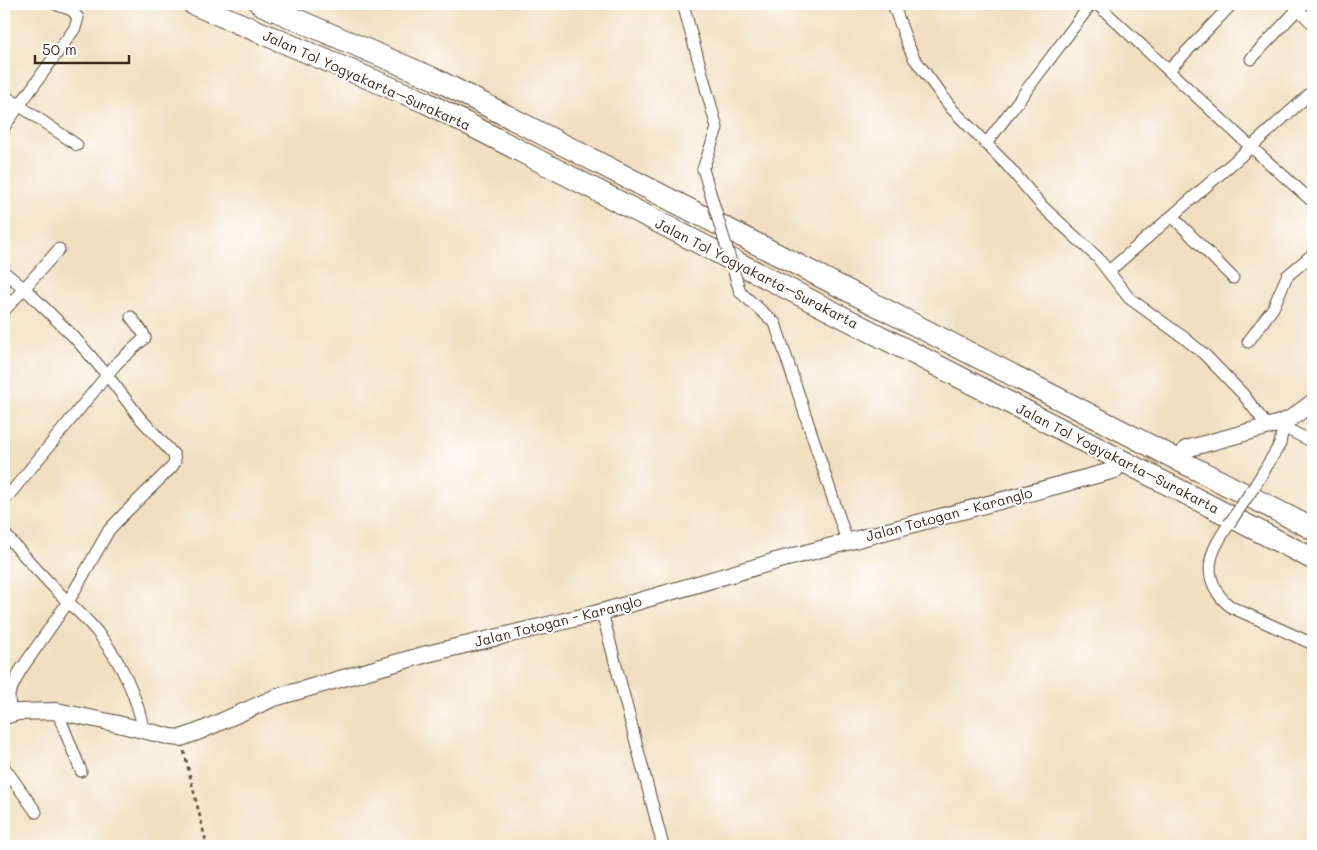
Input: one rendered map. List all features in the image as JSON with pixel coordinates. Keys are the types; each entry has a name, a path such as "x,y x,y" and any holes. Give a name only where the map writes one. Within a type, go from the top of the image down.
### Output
{"highway":[{"name":"Jalan Tol Yogyakarta–Surakarta","path":"193,4 427,104 1313,558"},
{"name":"Jalan Tol Yogyakarta–Surakarta","path":"260,4 435,79 1313,529"}],"main road":[{"path":"1186,449 1276,426 1313,402"},
{"name":"Jalan Totogan - Karanglo","path":"176,738 200,732 274,698 427,654 602,612 846,541 1115,470"},
{"path":"7,715 57,711 176,738"}],"street":[{"path":"4,127 74,28 78,18 72,10 55,4"},
{"path":"683,4 717,128 704,169 740,292 775,323 846,541"},
{"path":"893,4 908,45 918,64 952,108 1043,207 1109,271 1116,284 1129,298 1183,337 1210,360 1276,426 1313,442"},
{"path":"986,144 1091,4"},
{"path":"1097,4 1313,202"},
{"path":"1170,70 1232,4"},
{"path":"1251,59 1296,6 1313,24"},
{"path":"1109,271 1313,91"},
{"path":"4,95 77,145"},
{"path":"1172,216 1232,278"},
{"path":"4,312 59,249"},
{"path":"1248,342 1273,308 1287,276 1313,254"},
{"path":"4,272 25,289 74,337 107,375 140,418 174,455 175,462 168,472 109,530 68,602 6,692 7,715"},
{"path":"4,501 107,375 124,356 145,338 144,333 131,317"},
{"path":"1276,426 1280,444 1218,542 1210,559 1211,578 1221,599 1233,608 1313,644"},
{"path":"4,533 102,637 136,701 148,732"},
{"path":"602,612 664,846"},
{"path":"57,711 81,771"},
{"path":"4,767 36,812"}],"path":[{"path":"176,738 207,846"}],"tunnel":[{"path":"1124,467 1173,453"}]}
